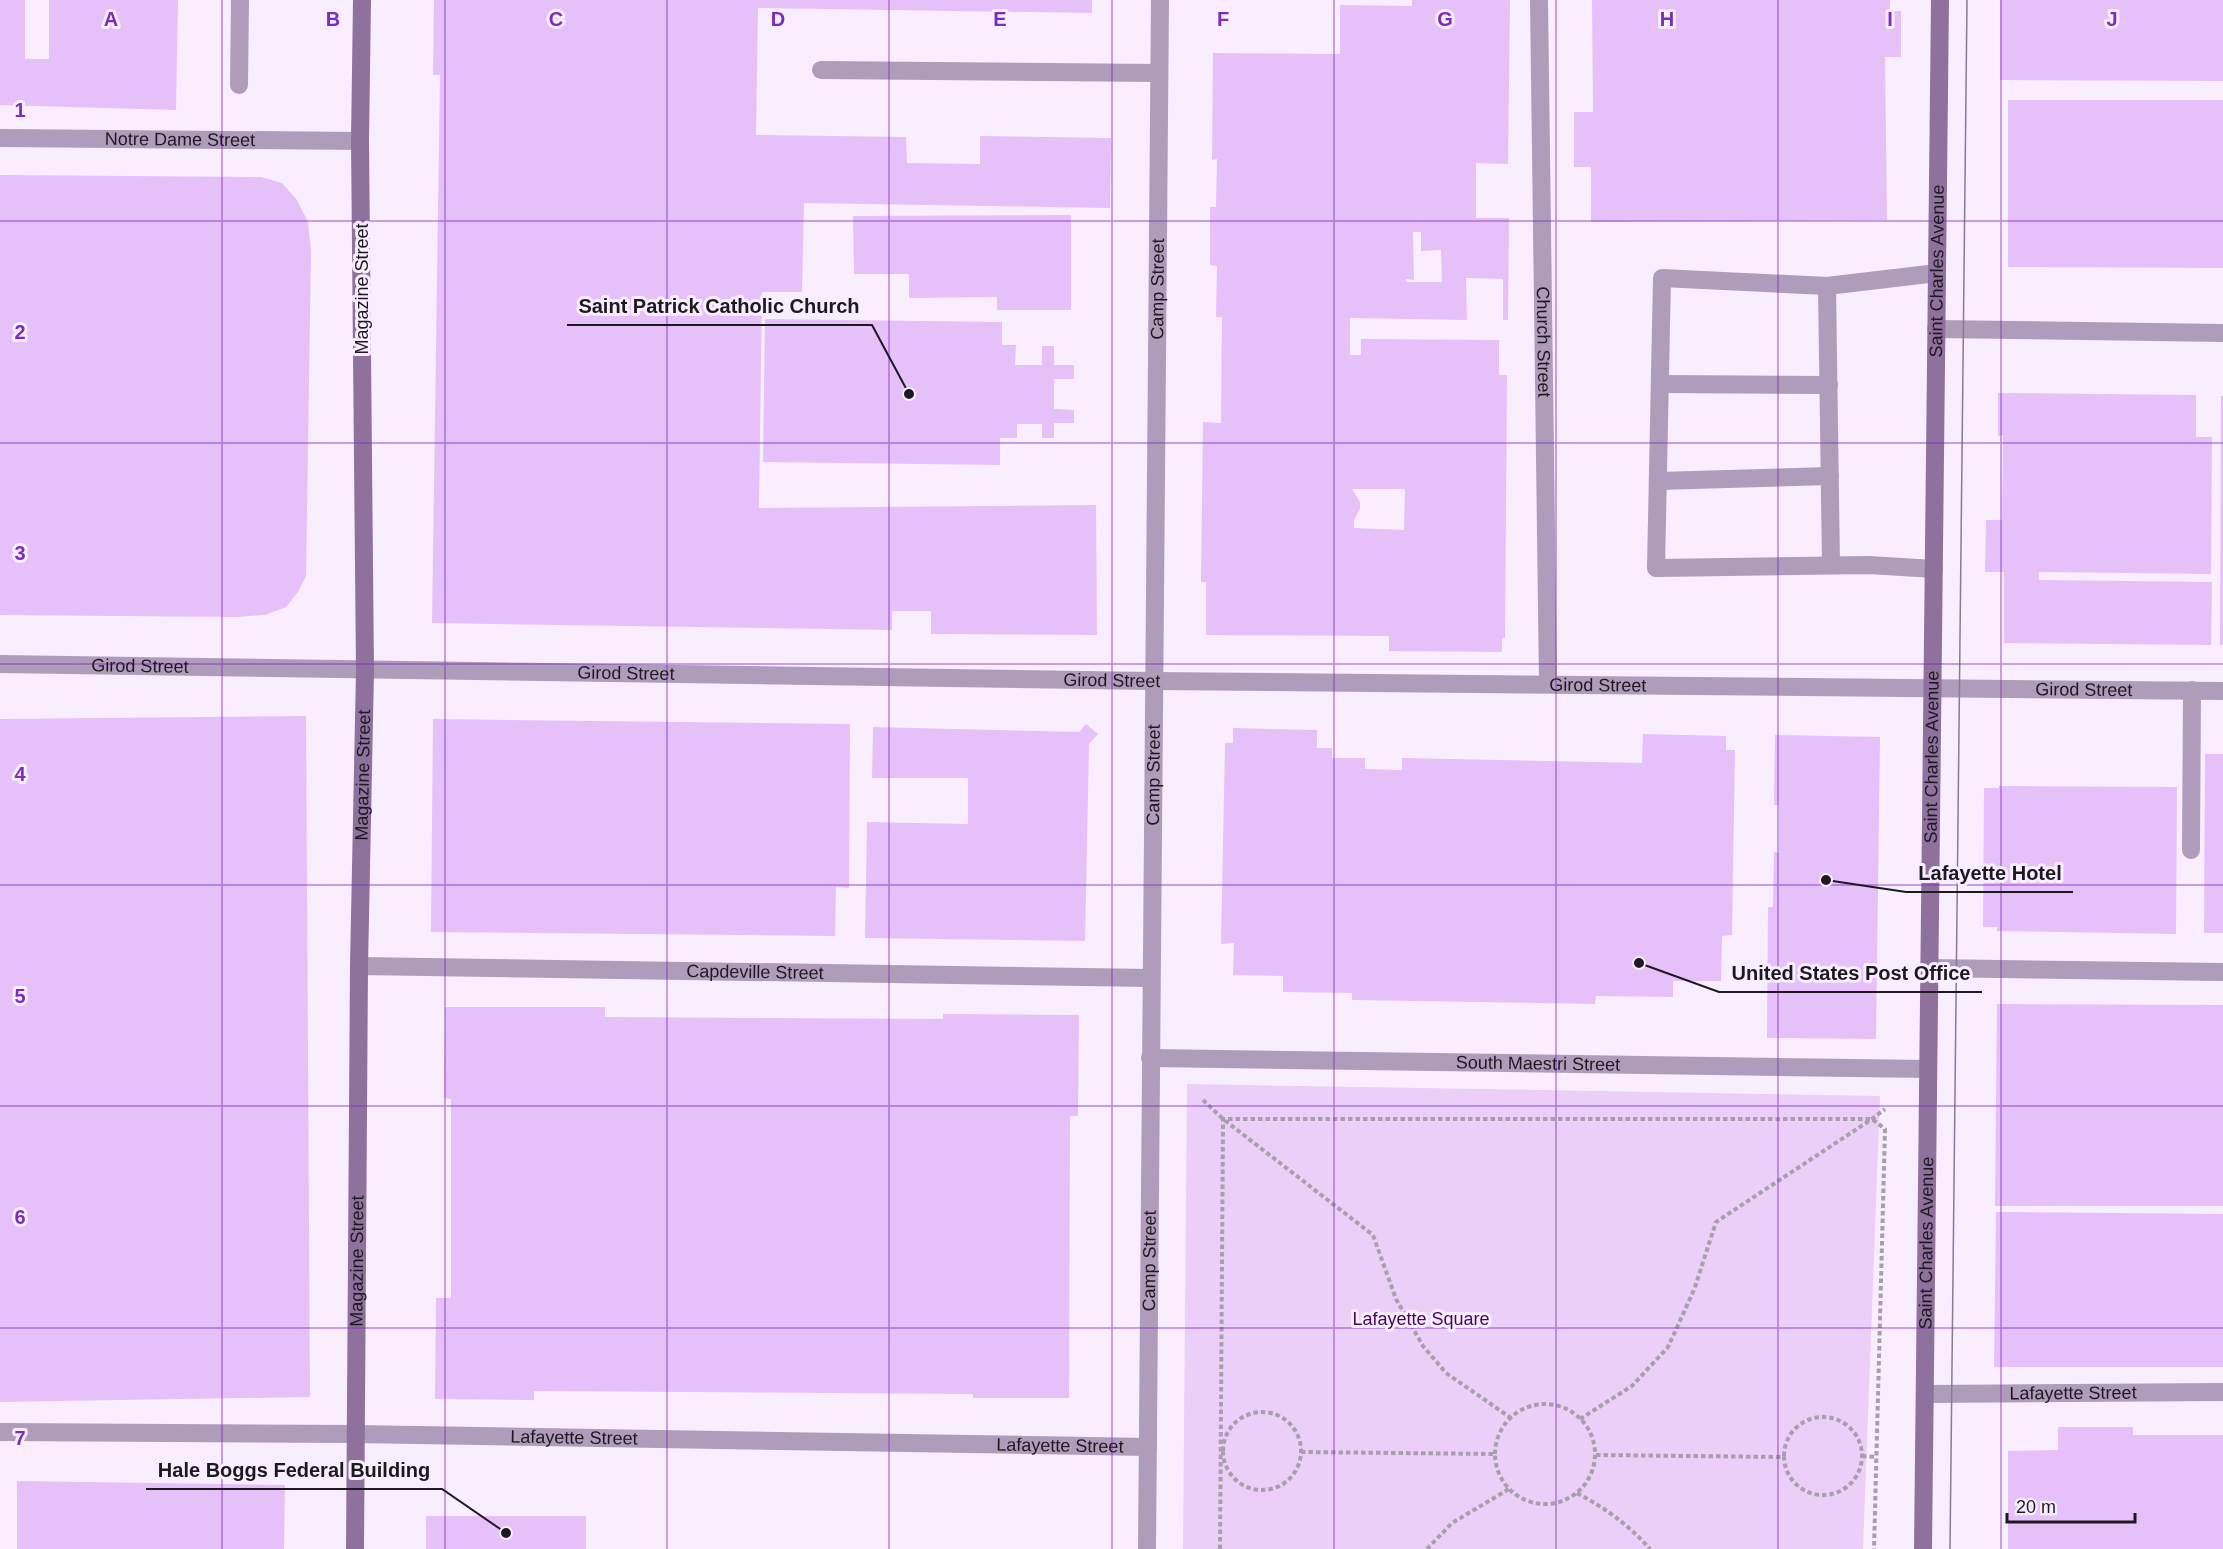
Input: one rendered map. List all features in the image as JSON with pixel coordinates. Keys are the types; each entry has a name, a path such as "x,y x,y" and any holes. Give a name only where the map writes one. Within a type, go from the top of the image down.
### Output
{"street":[{"path":"239,84 240,0"},
{"name":"Magazine Street","path":"355,1549 359,966 365,670 360,141 362,0"},
{"name":"Camp Street","path":"1147,1549 1160,0"},
{"name":"Church Street","path":"1539,0 1548,684"},
{"name":"Saint Charles Avenue","path":"1923,1549 1940,0"},
{"path":"821,70 1159,73"},
{"name":"Notre Dame Street","path":"0,138 360,141"},
{"path":"1934,569 1831,565 1656,568 1662,278 1827,286 1937,273"},
{"path":"1827,286 1831,565"},
{"path":"1936,329 2223,333"},
{"path":"1660,384 1829,385"},
{"path":"1658,482 1830,476"},
{"name":"Girod Street","path":"0,664 1153,681 2223,691"},
{"path":"2190,850 2192,690"},
{"name":"Capdeville Street","path":"359,966 1152,978"},
{"path":"1929,968 2223,972"},
{"name":"South Maestri Street","path":"1150,1058 1928,1069"},
{"name":"Lafayette Street","path":"1925,1394 2223,1392"},
{"name":"Lafayette Street","path":"0,1432 355,1434 1148,1447"}],"path":[{"path":"1203,1100 1223,1119 1373,1235 1396,1299 1423,1346 1446,1373 1511,1418"},
{"path":"1580,1419 1632,1386 1668,1347 1694,1290 1716,1222 1885,1109"},
{"path":"1223,1119 1872,1119 1885,1129 1874,1549"},
{"path":"1220,1549 1223,1119"},
{"path":"1537,1405 1555,1405 1580,1419 1585,1423 1593,1438 1596,1455 1593,1472 1583,1488 1553,1504 1535,1504 1519,1498 1509,1489 1497,1471 1494,1454 1498,1437 1507,1422 1520,1410 1537,1405"},
{"path":"1262,1412 1277,1415 1290,1424 1298,1437 1301,1452 1298,1467 1289,1480 1276,1488 1261,1491 1246,1488 1233,1479 1225,1466 1222,1451 1225,1436 1234,1424 1246,1415 1262,1412"},
{"path":"1823,1417 1838,1420 1851,1428 1859,1441 1862,1456 1859,1471 1851,1484 1838,1492 1823,1495 1807,1493 1795,1484 1786,1471 1783,1456 1786,1441 1794,1428 1808,1420 1823,1417"},
{"path":"1301,1452 1494,1454"},
{"path":"1596,1455 1783,1456"},
{"path":"1862,1456 1876,1457"},
{"path":"1427,1549 1452,1523 1509,1489"},
{"path":"1577,1493 1607,1509 1650,1549"}],"green space":[{"name":"Lafayette Square","path":"1187,1084 1880,1096 1863,1549 1183,1549"}],"building":[{"path":"0,0 25,0 25,59 49,59 49,0 178,0 176,110 0,105"},
{"path":"434,0 1092,0 1092,13 758,8 756,135 906,137 907,163 980,164 980,136 1111,138 1110,208 804,203 802,292 762,292 759,508 1096,505 1097,635 931,634 931,611 892,611 892,630 432,623 440,75 433,75"},
{"path":"1412,0 1510,0 1508,164 1476,163 1476,218 1509,218 1508,320 1503,320 1503,279 1466,278 1467,320 1350,318 1350,355 1361,355 1361,339 1499,340 1499,375 1507,375 1505,638 1502,638 1502,652 1389,651 1389,636 1206,635 1206,582 1201,582 1203,422 1221,423 1222,317 1216,317 1217,266 1210,265 1210,207 1216,207 1217,159 1212,160 1213,53 1340,54 1340,5 1412,6","holes":["1413,232 1421,232 1421,251 1441,250 1442,282 1406,282 1406,279 1414,280","1352,489 1405,489 1404,530 1354,528 1360,502"]},
{"path":"1592,0 1890,0 1890,11 1901,11 1901,57 1885,57 1887,220 1591,222 1591,167 1574,167 1574,112 1593,112"},
{"path":"2000,0 2223,0 2223,81 2000,80"},
{"path":"2008,100 2223,100 2223,268 2008,267"},
{"path":"0,175 261,177 282,183 297,200 308,222 311,251 306,576 298,592 286,607 265,615 236,617 0,615"},
{"path":"1071,215 1071,310 997,310 997,297 909,298 909,274 854,274 853,216"},
{"path":"765,319 1002,322 1002,345 1016,345 1015,365 1042,365 1042,346 1054,346 1054,365 1074,365 1074,379 1054,379 1054,409 1074,410 1074,423 1054,423 1054,438 1042,438 1042,424 1017,424 1017,438 1000,438 1000,465 763,462"},
{"path":"1998,393 2196,395 2196,437 2212,437 2211,574 2039,572 2039,580 2212,582 2211,645 2004,643 2004,572 1985,572 1986,520 2002,520 2003,435 1998,436"},
{"path":"2221,396 2223,396 2223,645 2220,645"},
{"path":"306,716 310,1397 0,1402 0,719"},
{"path":"433,719 850,724 849,888 836,887 835,936 431,932"},
{"path":"1086,724 1098,734 1089,744 1085,941 865,938 867,822 968,824 968,778 872,778 873,727 1079,732"},
{"path":"1233,728 1317,730 1317,748 1332,748 1332,758 1365,758 1365,769 1402,770 1402,758 1642,763 1643,734 1726,736 1726,750 1735,750 1732,935 1722,936 1721,981 1673,981 1673,997 1596,996 1595,1004 1352,1000 1352,993 1283,992 1283,976 1233,975 1234,943 1221,944 1225,743 1233,743"},
{"path":"1775,735 1880,737 1876,1039 1767,1038 1768,907 1773,907 1774,852 1779,853 1779,805 1774,805"},
{"path":"2205,754 2223,754 2223,933 2204,933"},
{"path":"1999,786 2177,787 2176,934 1997,931 1997,927 1983,927 1984,788 1999,788"},
{"path":"1997,1004 2223,1005 2223,1206 1995,1206"},
{"path":"445,1007 605,1007 605,1017 943,1019 943,1014 1079,1015 1078,1116 1070,1116 1069,1398 973,1398 973,1394 534,1391 534,1400 435,1399 436,1298 451,1298 451,1099 444,1098"},
{"path":"1996,1212 2223,1214 2223,1367 1994,1367"},
{"path":"2058,1427 2133,1427 2133,1435 2223,1435 2223,1549 2008,1549 2008,1451 2058,1450"},
{"path":"17,1481 285,1485 284,1549 17,1549"},
{"path":"426,1516 586,1516 586,1549 426,1549"}],"tram line":[{"path":"1950,1549 1967,0"}],"place":[{"name":"Saint Patrick Catholic Church","path":"909,394"},
{"name":"Lafayette Hotel","path":"1826,880"},
{"name":"United States Post Office","path":"1639,963"},
{"name":"Hale Boggs Federal Building","path":"506,1533"}]}
